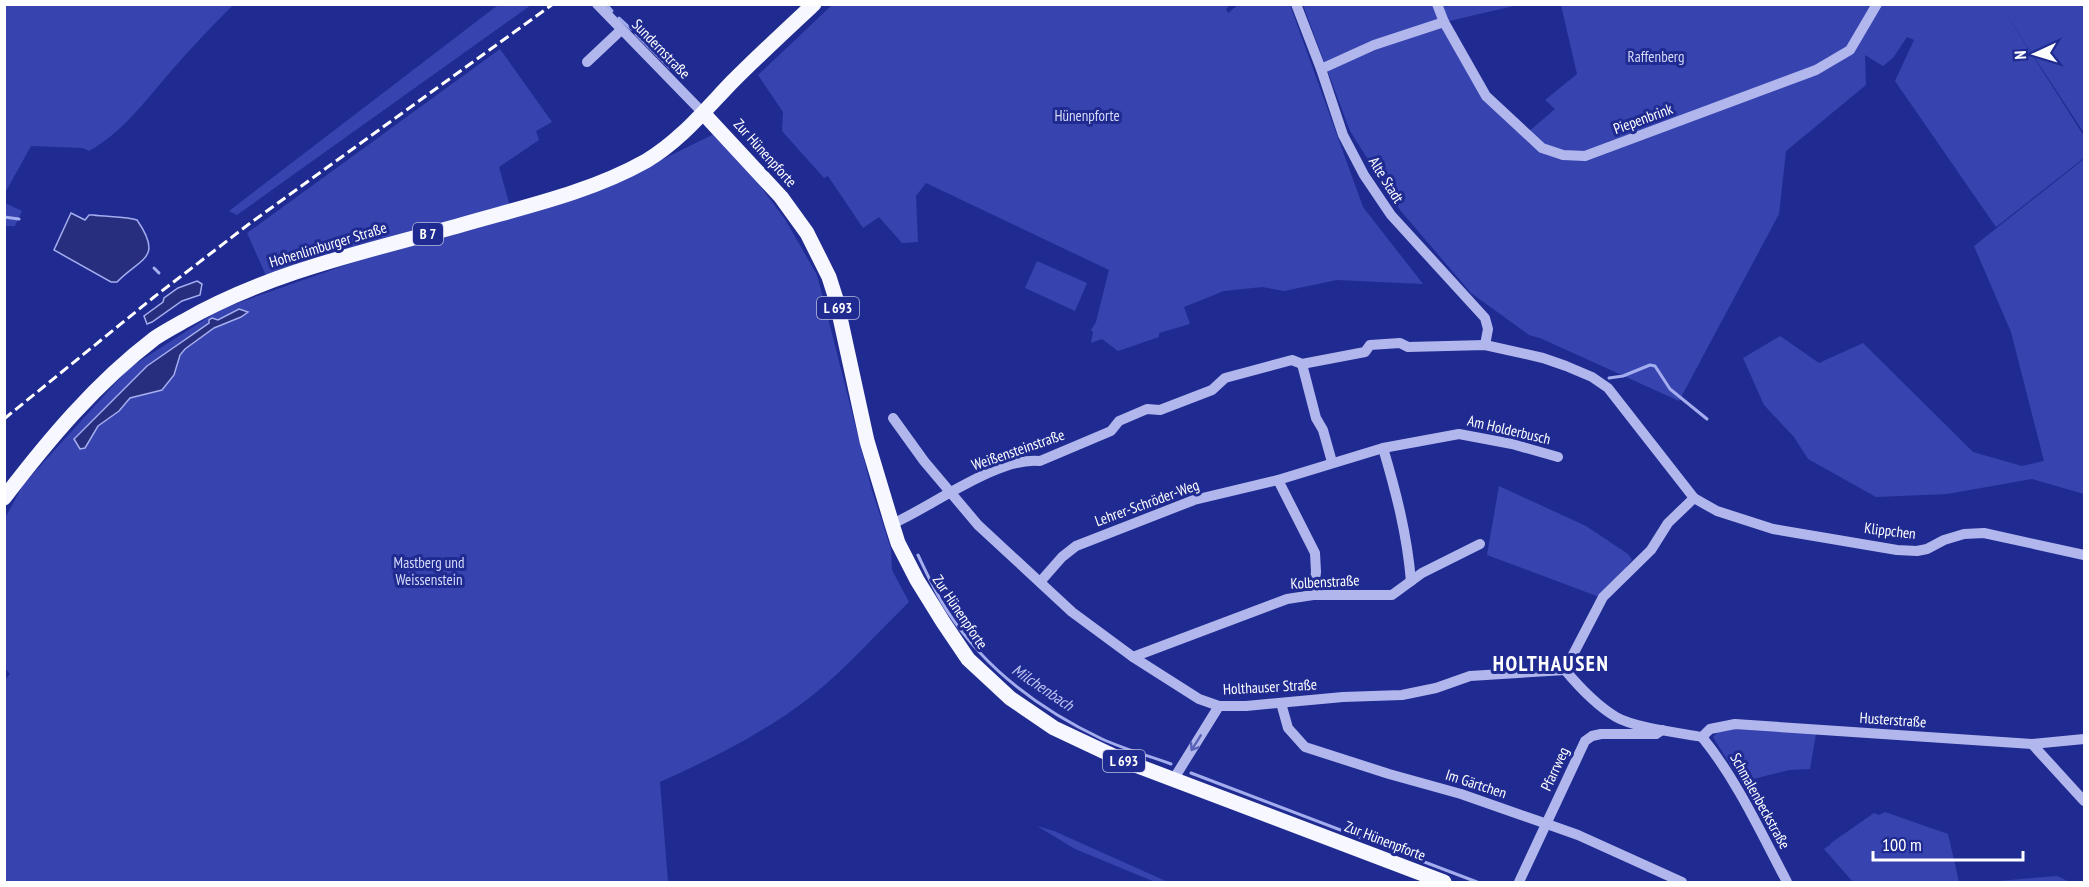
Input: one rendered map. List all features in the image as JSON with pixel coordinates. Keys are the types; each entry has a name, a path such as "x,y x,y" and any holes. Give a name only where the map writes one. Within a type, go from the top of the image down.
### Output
{"main road":[{"name":"Hohenlimburger Straße","path":"4,498 44,446 98,387 156,337 210,306 277,278 529,206 594,185 646,160 675,141 704,114 756,58 814,4"},
{"name":"Zur Hünenpforte","path":"704,114 781,197 807,233 829,277 836,299 867,441 898,543 917,580 968,658 1010,698 1054,728 1087,746 1444,882"}],"street":[{"name":"Sundernstraße","path":"597,4 704,114"},
{"name":"Alte Stadt","path":"1296,4 1343,135 1364,175 1391,215 1485,318 1488,329 1485,345"},
{"name":"Piepenbrink","path":"1437,4 1444,22 1486,96 1542,148 1563,155 1585,156 1816,70 1850,50 1877,4"},
{"path":"1321,69 1374,45 1444,22"},
{"path":"587,62 621,30"},
{"name":"Weißensteinstraße","path":"892,524 924,509 984,475 1028,459 1040,461 1111,431 1119,421 1147,409 1160,410 1212,390 1225,378 1292,360 1302,364 1365,352 1370,345 1400,343 1408,347 1485,345 1543,358 1566,366"},
{"path":"1302,364 1316,418 1323,430 1332,462"},
{"name":"Klippchen","path":"1566,366 1592,377 1608,388 1694,498 1717,511 1773,529 1897,550 1917,551 1964,534 1984,533 2085,555"},
{"name":"Holthauser Straße","path":"893,418 949,493 992,538 1072,612 1133,657 1199,699 1219,706 1402,695 1436,688 1470,676 1565,670"},
{"name":"Am Holderbusch","path":"1278,480 1383,448 1459,434 1512,444 1558,457"},
{"path":"1383,448 1399,500 1411,581"},
{"path":"1278,480 1315,553 1316,572 1313,595"},
{"name":"Lehrer-Schröder-Weg","path":"1040,582 1062,557 1076,546 1194,500 1278,480"},
{"path":"1694,498 1668,523 1652,550 1603,597 1565,670 1587,694 1618,718 1662,730 1702,737"},
{"name":"Kolbenstraße","path":"1133,657 1287,599 1313,595 1392,595 1422,573 1480,544"},
{"name":"Im Gärtchen","path":"1281,703 1288,728 1305,747 1461,794 1547,824 1608,848 1682,882"},
{"path":"1173,780 1219,706"},
{"name":"Husterstraße","path":"1702,737 1710,729 1735,724 2032,744 2085,739"},
{"name":"Pfarrweg","path":"1519,882 1585,741 1601,734 1656,734 1662,730"},
{"name":"Schmalenbeckstraße","path":"1702,737 1721,761 1787,882"},
{"path":"2032,744 2085,801"}],"green space":[{"path":"4,5 233,5 113,134 89,151 83,148 31,146 5,193"},
{"path":"498,5 531,5 237,215 229,211"},
{"name":"Hünenpforte","path":"832,5 1230,5 1226,9 1228,13 1238,5 1290,5 1363,207 1423,284 1337,280 1284,291 1262,287 1224,291 1184,307 1190,324 1159,333 1159,337 1118,351 1102,339 1091,343 1093,332 1091,330 1096,322 1109,270 926,183 916,196 918,242 902,243 879,217 863,228 828,176 824,178 782,131 783,112 758,75"},
{"name":"Raffenberg","path":"1303,5 1518,5 1445,22 1486,96 1527,133 1555,109 1545,100 1577,74 1561,5 2084,5 2084,133 2003,9 2084,136 2084,158 1996,227 1895,81 1914,40 1907,37 1893,58 1883,66 1865,55 1866,85 1786,151 1779,214 1679,401 1529,335 1471,293 1400,210 1350,131"},
{"path":"500,49 552,122 536,131 539,140 499,167 511,210 268,280 247,233"},
{"name":"Mastberg und Weissenstein","path":"716,133 729,145 785,219 817,275 871,487 891,549 892,570 909,602 835,676 792,711 737,744 660,782 668,882 5,882 4,681 10,674 4,667 5,518 23,485 129,368 221,309 394,248 633,174"},
{"path":"2084,159 2084,494 2032,479 1947,494 1876,497 1808,459 1794,437 1764,405 1743,358 1780,336 1819,363 1863,343 1973,452 2022,466 2044,461 2011,332 1974,246"},
{"path":"5,203 22,211 15,226 5,226"},
{"path":"1037,261 1087,283 1075,311 1025,288"},
{"path":"1499,486 1586,526 1628,554 1632,560 1602,598 1487,555"},
{"path":"1741,727 1816,734 1810,769 1789,770 1741,782 1713,737 1721,729"},
{"path":"1885,812 1948,834 1959,882 1853,882 1824,849 1874,813 1879,815"},
{"path":"1037,826 1054,831 1168,882 1155,882 1075,849"},
{"path":"2057,876 2070,882 1986,882"}],"shaded area":[{"path":"71,213 85,220 89,215 93,215 137,220 148,243 149,250 146,257 117,282 111,282 54,250"},
{"path":"197,281 202,284 200,295 182,301 147,324 144,316 163,302 164,298 178,288"},
{"path":"239,309 248,312 214,328 185,349 180,355 174,375 162,390 130,398 119,411 98,426 85,448 80,449 74,439 147,366 209,323 212,318 218,320"}],"waterway":[{"path":"606,4 612,11"},
{"path":"619,18 631,29"},
{"path":"636,34 670,68"},
{"path":"4,217 19,219"},
{"path":"154,268 159,273"},
{"path":"1609,378 1623,376 1650,365 1655,366 1670,389 1707,419"},
{"name":"Milchenbach","path":"918,555 948,612 963,633 979,652 1016,686 1079,728 1102,739 1171,764"},
{"name":"Milchenbach","path":"1191,773 1477,882"}],"railway":[{"path":"4,419 154,297 249,224 553,4"}],"district":[{"name":"HOLTHAUSEN","path":"1551,664"}]}
